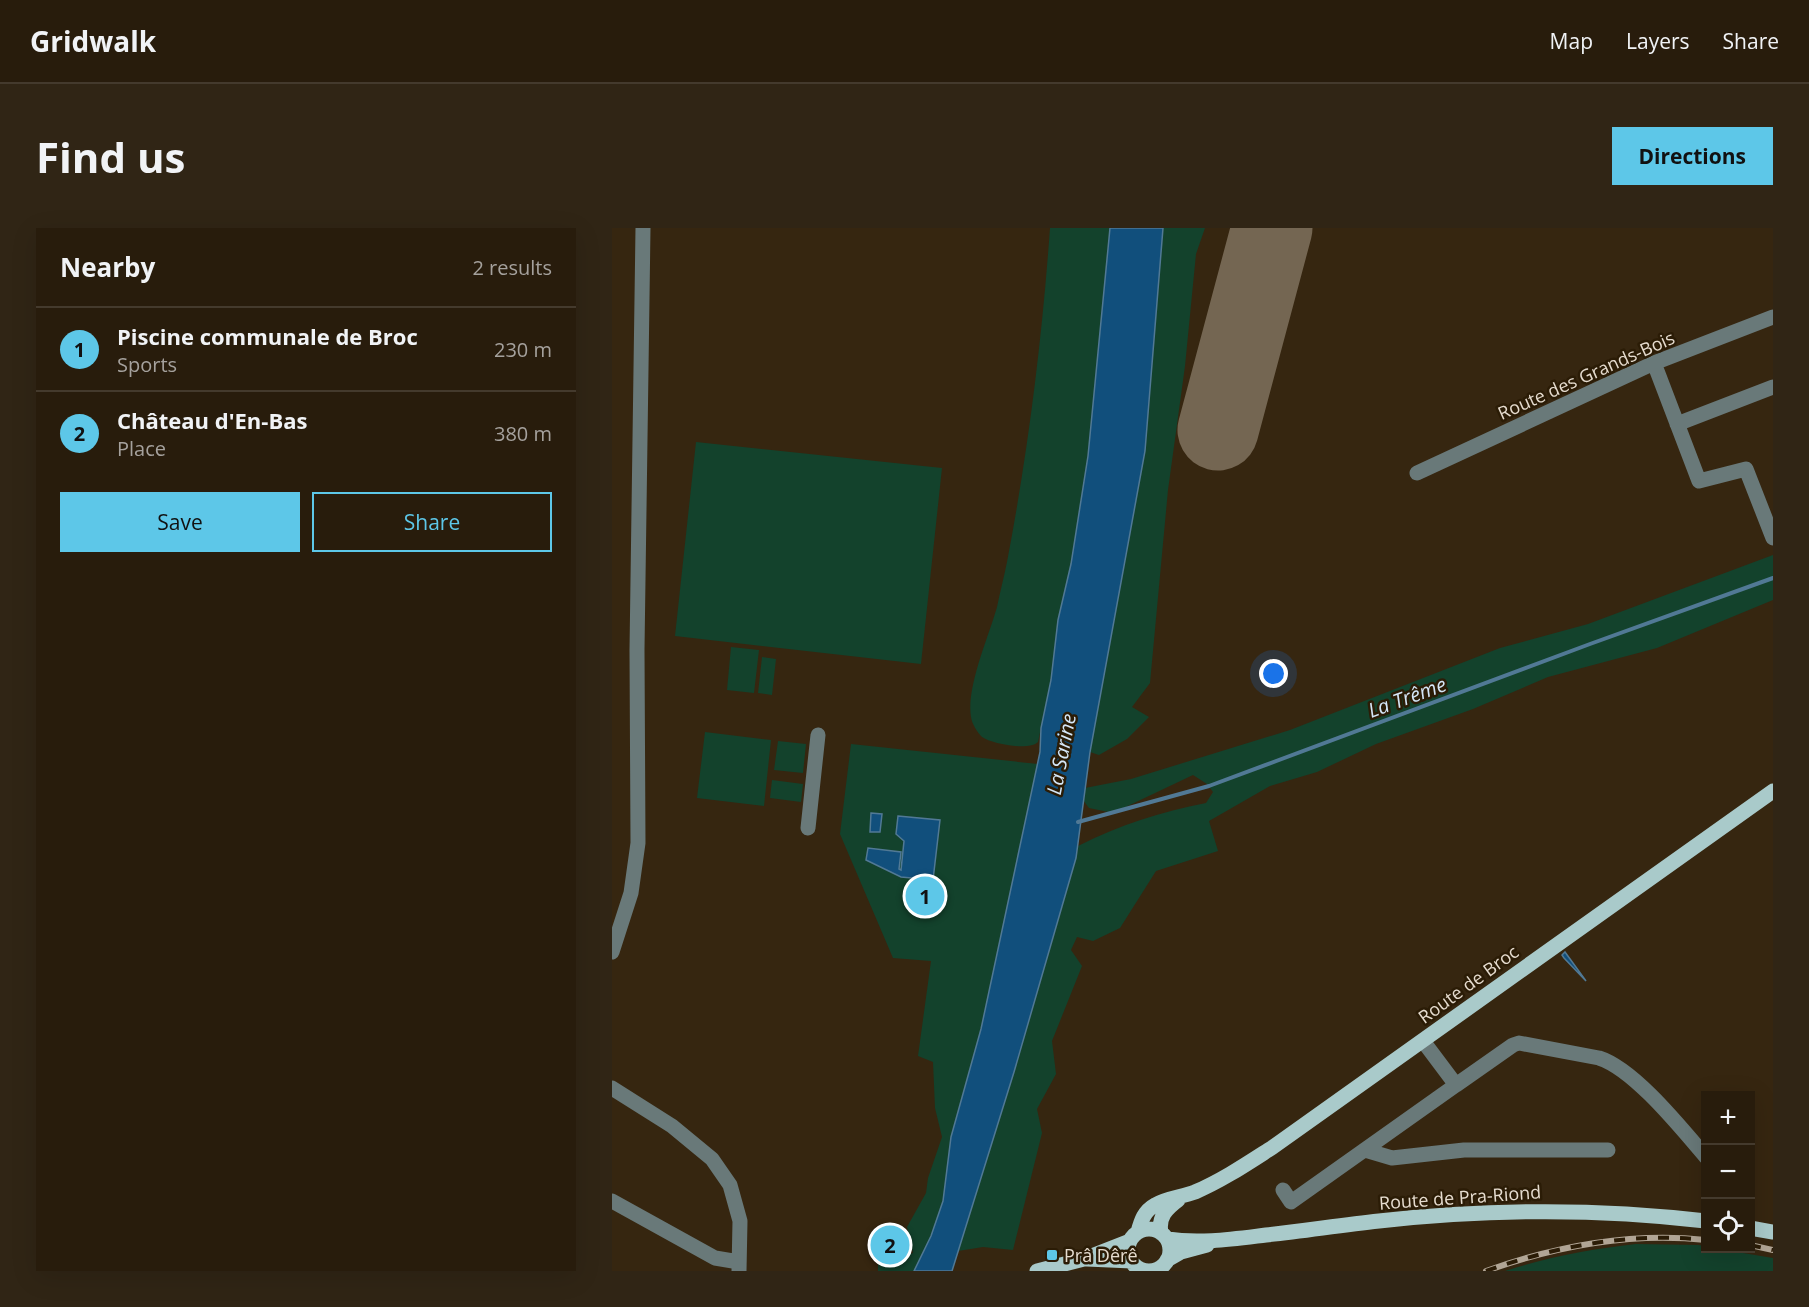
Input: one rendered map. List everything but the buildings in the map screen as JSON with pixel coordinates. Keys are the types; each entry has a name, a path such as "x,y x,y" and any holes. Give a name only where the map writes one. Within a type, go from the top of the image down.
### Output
{"main road":[{"name":"Route de Broc","path":"1134,1237 1144,1215 1153,1205 1181,1198 1250,1162 1424,1041 1773,791"},
{"name":"Route de Broc","path":"1164,1236 1160,1226 1163,1214 1181,1198"},
{"name":"Route de Pra-Riond","path":"1084,1259 1132,1261 1141,1269 1151,1270 1160,1267 1181,1252 1218,1241 1447,1214 1605,1212 1701,1221"},
{"name":"Route de Pra-Riond","path":"1037,1271 1084,1259 1149,1229 1164,1236 1218,1241"},
{"path":"1755,1229 1773,1232"},
{"path":"1164,1236 1170,1251 1167,1260"},
{"path":"1132,1261 1128,1250 1134,1237"}],"street":[{"path":"612,952 631,893 642,842 637,650 643,228"},
{"name":"Route des Grands-Bois","path":"1417,473 1654,363 1772,322"},
{"path":"1654,363 1699,481 1746,470 1773,538"},
{"path":"1677,424 1773,387"},
{"path":"808,828 818,735"},
{"path":"1424,1041 1456,1085"},
{"path":"1283,1190 1291,1202 1516,1044 1599,1058 1615,1065 1673,1119 1701,1151"},
{"path":"612,1088 672,1126 712,1159 730,1185 740,1221 739,1267 715,1258 612,1201"},
{"path":"1365,1150 1392,1158 1464,1150 1608,1150"}],"green space":[{"path":"1050,228 1110,228 1088,456 1071,564 1058,620 1051,680 1038,742 1033,745 1019,746 1002,744 982,737 972,722 970,705 979,662 997,607 1015,521 1033,396"},
{"path":"1163,228 1205,228 1196,254 1185,366 1168,490 1150,683 1132,707 1149,717 1127,739 1099,755 1090,752 1145,451"},
{"path":"696,442 942,468 921,664 675,636"},
{"path":"1773,555 1773,600 1657,648 1548,677 1473,709 1376,744 1317,772 1270,786 1209,821 1218,851 1156,871 1120,928 1093,941 1077,937 1071,950 1082,966 1052,1041 1056,1074 1037,1109 1042,1133 1013,1250 983,1247 958,1251 1014,1072 1078,846 1140,820 1206,803 1213,792 1207,784 1193,775 1113,813 1089,808 1083,800 1085,788 1131,779 1290,730 1500,648 1588,624"},
{"path":"731,647 759,650 754,693 727,690"},
{"path":"762,657 776,659 772,695 758,693"},
{"path":"705,732 771,740 764,806 697,798"},
{"path":"778,741 806,744 803,773 774,770"},
{"path":"851,744 1038,764 981,1029 951,1137 943,1201 931,1236 914,1271 878,1271 878,1263 913,1253 907,1227 926,1193 928,1178 942,1137 935,1108 933,1062 918,1056 931,961 893,958 840,834"},
{"path":"772,780 803,784 801,802 770,798"},
{"path":"1636,1244 1698,1245 1701,1245 1701,1253 1743,1253 1773,1258 1773,1271 1505,1271 1603,1248"}],"water":[{"name":"La Sarine","path":"1110,228 1163,228 1145,451 1090,752 1076,858 1014,1072 952,1271 914,1271 931,1236 943,1201 951,1137 981,1029 1040,752 1041,728 1051,680 1058,620 1071,564 1088,456"},
{"path":"871,813 882,814 880,832 870,832"},
{"path":"898,816 940,820 933,880 901,877 866,860 868,848 901,852 899,869 901,870 904,841 896,834"},
{"path":"1565,952 1586,981 1564,958 1562,955"}],"waterway":[{"name":"La Trême","path":"1078,822 1209,786 1773,578"}],"runway":[{"path":"1218,430 1272,228"}],"railway":[{"path":"1486,1271 1539,1254 1594,1243 1650,1238 1701,1240"},
{"path":"1755,1246 1773,1250"}],"place":[{"name":"Piscine communale de Broc","path":"925,896"},
{"name":"Château d'En-Bas","path":"890,1245"},
{"name":"Prâ Dêrê","path":"1052,1255"}]}
